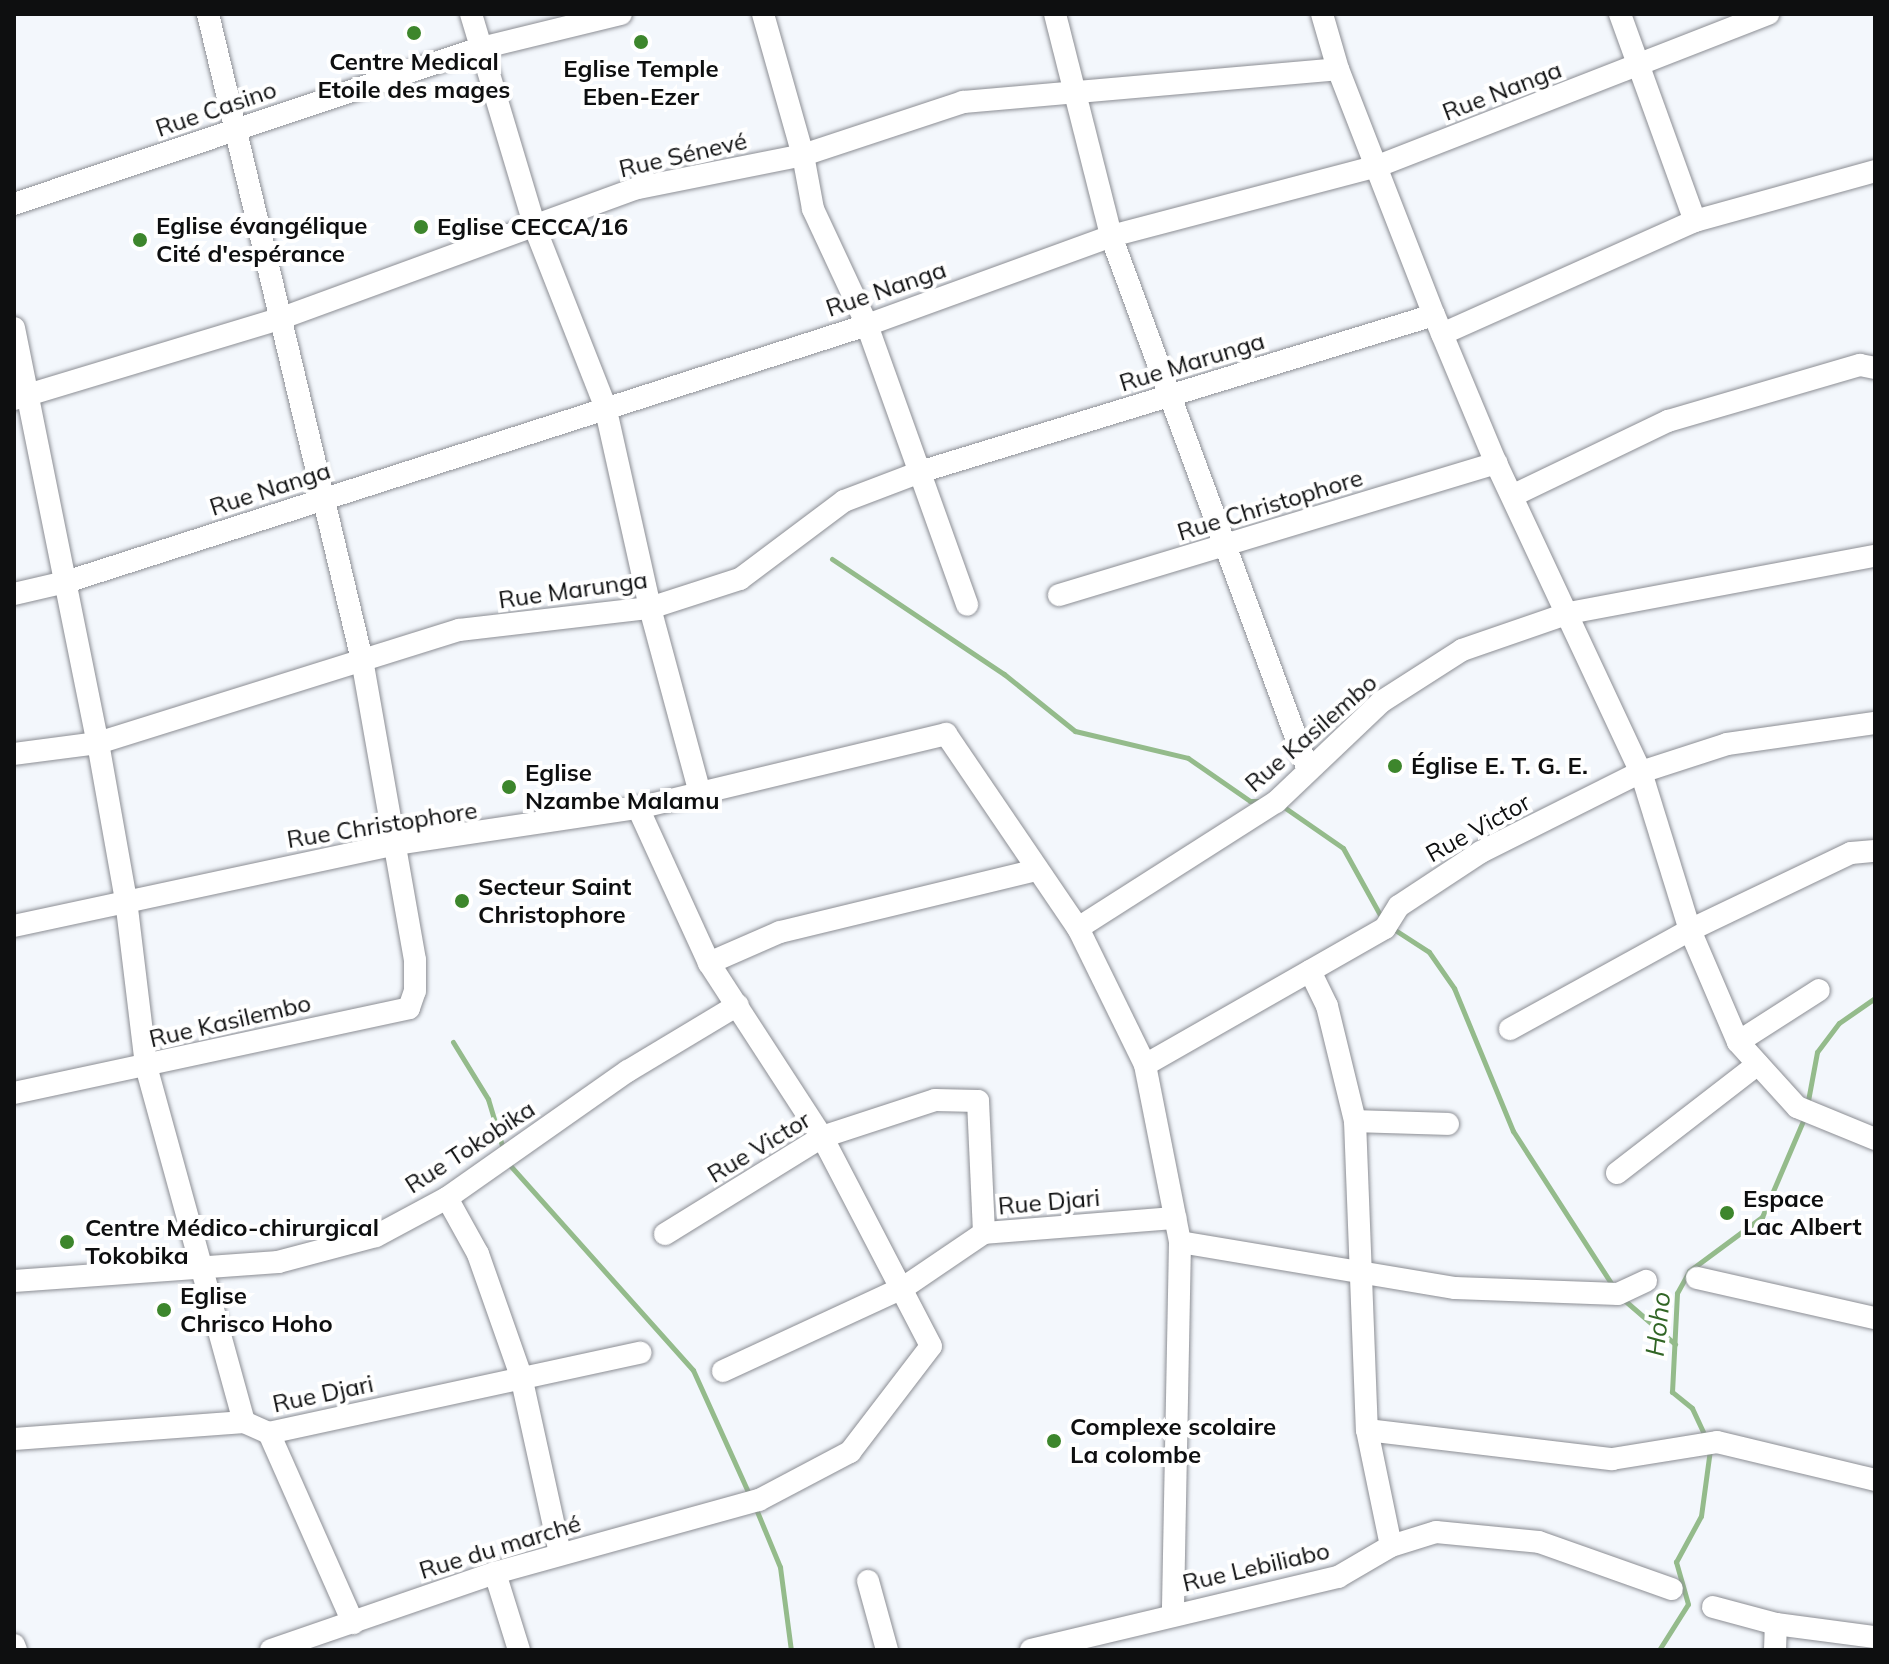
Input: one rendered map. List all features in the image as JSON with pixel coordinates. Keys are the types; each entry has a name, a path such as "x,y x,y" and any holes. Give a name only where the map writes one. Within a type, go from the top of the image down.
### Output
{"street":[{"path":"208,14 238,129 362,660 396,844"},
{"path":"471,14 535,228 605,406 650,608 699,790"},
{"name":"Rue Casino","path":"14,204 481,48 621,14"},
{"path":"763,14 803,155 813,209 867,325 923,471 967,605"},
{"path":"1055,14 1111,236 1223,548 1308,770"},
{"path":"1322,14 1338,69 1438,325 1496,463 1514,495 1641,772 1690,930 1738,1042 1806,1111 1875,1139"},
{"path":"1620,14 1695,221"},
{"name":"Rue Nanga","path":"14,594 66,582 605,406 867,325 1111,236 1378,166 1640,67 1768,14"},
{"name":"Rue Sénevé","path":"21,397 282,318 638,188 803,155 963,102 1338,69"},
{"name":"Rue Marunga","path":"14,754 98,743 459,630 650,608 740,579 844,501 923,471 1169,397 1438,325 1695,221 1875,171"},
{"path":"14,328 21,397 66,582 98,743 126,900 146,1066 244,1422"},
{"path":"1514,495 1668,421 1860,365 1875,368"},
{"name":"Rue Christophore","path":"1059,595 1223,548 1496,463"},
{"name":"Rue Kasilembo","path":"1078,928 1276,802 1381,702 1462,650 1569,613 1875,556"},
{"name":"Rue Victor","path":"1145,1065 1385,928 1399,906 1481,852 1641,772 1727,744 1875,723"},
{"name":"Rue Christophore","path":"14,926 396,844 638,808 699,790 946,734 1037,870"},
{"path":"638,808 709,963 822,1137 903,1288"},
{"name":"Rue Kasilembo","path":"14,1093 409,1008 415,960 396,844"},
{"path":"1510,1029 1690,930 1851,853 1875,851"},
{"path":"709,963 780,932 1037,870 1078,928 1145,1065 1180,1242 1173,1613"},
{"path":"1310,971 1327,1006 1355,1121 1365,1271 1367,1430 1391,1546"},
{"path":"1738,1042 1819,990"},
{"name":"Rue Tokobika","path":"14,1281 278,1262 376,1236 447,1198 628,1071 738,1005"},
{"path":"1617,1173 1758,1064"},
{"name":"Rue Victor","path":"665,1234 822,1137 935,1100 978,1101 984,1233"},
{"path":"1355,1121 1448,1124"},
{"path":"447,1198 478,1254 521,1376 560,1554"},
{"name":"Rue Djari","path":"723,1371 903,1288 984,1233 1175,1218"},
{"path":"1180,1242 1455,1288 1618,1294 1646,1281"},
{"path":"1697,1278 1875,1318"},
{"name":"Rue du marché","path":"271,1650 495,1573 754,1502 850,1452 931,1346 903,1288"},
{"name":"Rue Djari","path":"14,1439 244,1422 269,1433 521,1376 640,1353"},
{"path":"1367,1430 1612,1459 1708,1444 1875,1480"},
{"path":"269,1433 353,1623"},
{"name":"Rue Lebiliabo","path":"1031,1650 1073,1645 1173,1613 1338,1577 1391,1546 1436,1532 1539,1542 1672,1589"},
{"path":"495,1573 519,1650"},
{"path":"868,1581 887,1650"},
{"path":"1713,1607 1776,1624 1875,1637"},
{"path":"1775,1650 1776,1624"}],"waterway":[{"path":"832,559 1004,674 1075,731 1188,758 1250,801 1260,801"},
{"path":"1281,805 1343,848 1384,922"},
{"path":"1392,928 1429,952 1454,988 1513,1131 1614,1288"},
{"name":"Hoho","path":"1807,1106 1817,1052 1839,1023 1875,998"},
{"path":"453,1042 488,1099 504,1152"},
{"name":"Hoho","path":"1705,1436 1692,1408 1672,1392 1677,1293 1689,1271 1762,1217 1805,1116"},
{"path":"507,1162 693,1370 750,1496"},
{"path":"1623,1299 1675,1344"},
{"name":"Hoho","path":"1659,1650 1688,1604 1676,1562 1701,1516 1710,1449"},
{"path":"756,1509 780,1567 791,1650"}],"place":[{"name":"Centre Medical Etoile des mages","path":"414,33"},
{"name":"Eglise Temple Eben-Ezer","path":"641,42"},
{"name":"Eglise CECCA/16","path":"421,227"},
{"name":"Eglise évangélique Cité d'espérance","path":"140,240"},
{"name":"Église E. T. G. E.","path":"1395,766"},
{"name":"Eglise Nzambe Malamu","path":"509,787"},
{"name":"Secteur Saint Christophore","path":"462,901"},
{"name":"Espace Lac Albert","path":"1727,1213"},
{"name":"Centre Médico-chirurgical Tokobika","path":"67,1242"},
{"name":"Eglise Chrisco Hoho","path":"164,1310"},
{"name":"Complexe scolaire La colombe","path":"1054,1441"}]}
